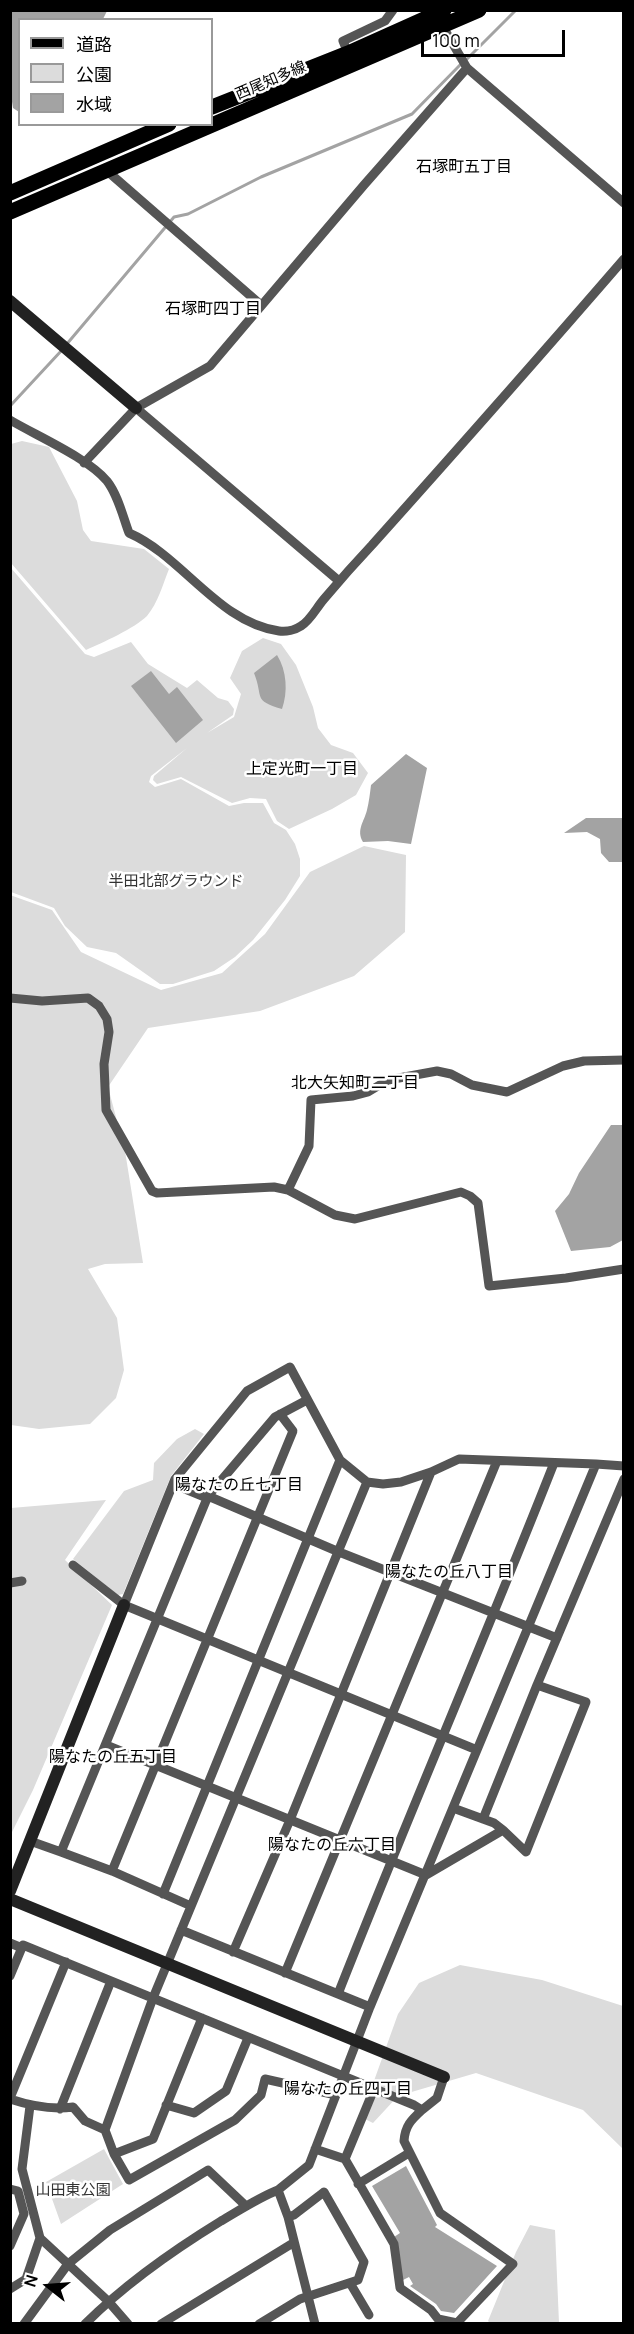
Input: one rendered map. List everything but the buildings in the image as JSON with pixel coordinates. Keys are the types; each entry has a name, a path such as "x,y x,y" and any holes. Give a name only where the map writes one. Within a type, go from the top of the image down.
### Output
{"main road":[{"name":"西尾知多線","path":"213,107 440,15 479,10"},
{"name":"西尾知多線","path":"213,120 440,15"},
{"path":"10,194 164,126"},
{"name":"西尾知多線","path":"10,212 201,126"}],"street":[{"path":"348,53 343,41 385,21 393,10"},
{"path":"440,15 467,68 624,203"},
{"path":"84,463 136,408 210,366 467,68"},
{"path":"106,170 261,305"},
{"path":"11,421 84,463 106,481 116,498 129,533 145,540 206,593 253,624 280,632 302,626 339,581 548,348 624,259"},
{"path":"10,301 339,581"},
{"path":"10,998 42,1001 88,998 99,1006 107,1019 110,1032 104,1064 106,1110 152,1191 157,1193 237,1190 265,1186 288,1190 335,1215 355,1219 460,1192 470,1196 478,1203 489,1286 567,1278 624,1269"},
{"path":"288,1190 309,1146 311,1100 353,1096 368,1092 388,1080 436,1071 451,1074 472,1085 507,1092 563,1066 584,1060 624,1060"},
{"path":"10,1891 173,1484 247,1391 290,1367 340,1460 368,1482 383,1484 401,1482 459,1459 624,1466"},
{"path":"61,1852 208,1497 275,1417 307,1400"},
{"path":"112,1871 293,1431 280,1414"},
{"path":"163,1894 306,1538 340,1460"},
{"path":"285,1973 497,1461"},
{"path":"338,1994 442,1736 495,1615 554,1463"},
{"path":"85,2324 108,2301 172,2250 246,2206 278,2190 309,2165 370,2007 596,1464"},
{"path":"233,1952 392,1573 431,1472"},
{"path":"483,1819 624,1479"},
{"path":"336,2095 265,2079 261,2095 235,2120 129,2180 114,2154 105,2130 153,1998 368,1482"},
{"path":"173,1484 557,1638"},
{"path":"73,1565 124,1605 156,1620 477,1750"},
{"path":"10,1583 22,1581"},
{"path":"453,1808 494,1823 526,1852 586,1702 537,1685"},
{"path":"106,1745 426,1875"},
{"path":"426,1875 503,1830"},
{"path":"30,1841 112,1871 191,1906"},
{"path":"10,1899 444,2077 437,2098 408,2123 404,2141 440,2213 513,2264 457,2323 438,2319 431,2310 400,2288 394,2244 345,2159 315,2149"},
{"path":"181,1930 370,2007"},
{"path":"10,1943 66,1962 422,2110"},
{"path":"10,1976 22,1948"},
{"path":"66,1962 10,2099 30,2106 60,2109 73,2107 85,2121 105,2130"},
{"path":"60,2109 111,1981"},
{"path":"114,2154 153,2139 202,2018"},
{"path":"166,2105 194,2113 226,2091 248,2038"},
{"path":"345,2159 374,2089"},
{"path":"30,2106 22,2169 40,2238 108,2301 128,2324"},
{"path":"358,2184 409,2153"},
{"path":"24,2324 68,2264 110,2230 207,2170 246,2206"},
{"path":"10,2188 18,2191 24,2214 10,2246"},
{"path":"278,2190 288,2217 315,2324"},
{"path":"259,2324 300,2299 358,2280 364,2262 324,2192 288,2217"},
{"path":"10,2289 26,2279 40,2238"},
{"path":"161,2324 293,2242"},
{"path":"350,2283 369,2315"}],"green space":[{"path":"22,441 49,447 77,501 83,530 91,541 144,549 169,569 151,611 142,621 86,650 11,563 11,444"},
{"name":"半田北部グラウンド","path":"11,568 85,654 94,657 131,642 148,664 187,688 197,680 218,698 228,701 234,709 233,715 207,733 234,717 241,694 230,678 242,651 263,638 281,644 296,665 313,707 318,728 331,745 353,753 368,773 356,795 289,829 277,821 266,799 250,798 232,803 181,777 157,784 153,780 154,776 187,748 151,776 149,782 155,787 181,779 229,806 263,803 274,823 286,830 295,844 300,859 300,876 285,900 253,940 235,957 214,971 173,984 160,984 116,953 87,947 65,926 54,908 11,892"},
{"path":"364,846 406,855 405,932 354,976 260,1011 148,1028 108,1087 125,1151 143,1263 105,1264 88,1269 117,1318 124,1370 116,1398 90,1424 39,1429 11,1425 10,895 52,910 81,952 161,990 222,973 265,934 310,872"},
{"path":"195,1429 204,1434 171,1476 123,1594 118,1595 73,1559 124,1491 153,1480 154,1463 177,1439"},
{"path":"106,1500 65,1560 112,1605 33,1790 11,1834 11,1508"},
{"path":"460,1965 542,1980 623,2006 623,2149 583,2110 476,2073 398,2096 373,2123 361,2117 398,2014 419,1983"},
{"name":"山田東公園","path":"104,2149 123,2184 61,2224 46,2182"},
{"path":"530,2225 555,2230 559,2323 491,2324 488,2321 516,2252"}],"water":[{"path":"10,11 107,11 104,18 18,18 18,111 13,108 10,89"},
{"path":"277,655 286,682 282,709 266,703 260,697 254,673"},
{"path":"151,671 169,694 177,687 203,720 176,743 131,686"},
{"path":"406,754 427,768 411,844 388,841 363,842 360,830 367,810 371,785"},
{"path":"586,818 623,818 623,862 609,862 601,853 600,839 587,832 564,833"},
{"path":"611,1125 623,1125 623,1240 610,1247 571,1251 555,1211 569,1194 579,1173"},
{"path":"406,2166 437,2225 435,2227 497,2266 454,2313 441,2311 436,2304 410,2286 413,2284 409,2277 403,2280 394,2237 400,2233 372,2186"}],"waterway":[{"path":"466,60 516,10"},
{"path":"66,345 174,217 188,214 261,177 412,114 461,64"},
{"path":"11,405 62,350"}],"district":[{"name":"石塚町五丁目","path":"464,168"},
{"name":"石塚町四丁目","path":"213,310"},
{"name":"上定光町一丁目","path":"302,770"},
{"name":"北大矢知町二丁目","path":"355,1084"},
{"name":"陽なたの丘七丁目","path":"239,1486"},
{"name":"陽なたの丘八丁目","path":"449,1573"},
{"name":"陽なたの丘五丁目","path":"113,1758"},
{"name":"陽なたの丘六丁目","path":"332,1846"},
{"name":"陽なたの丘四丁目","path":"348,2090"}]}
